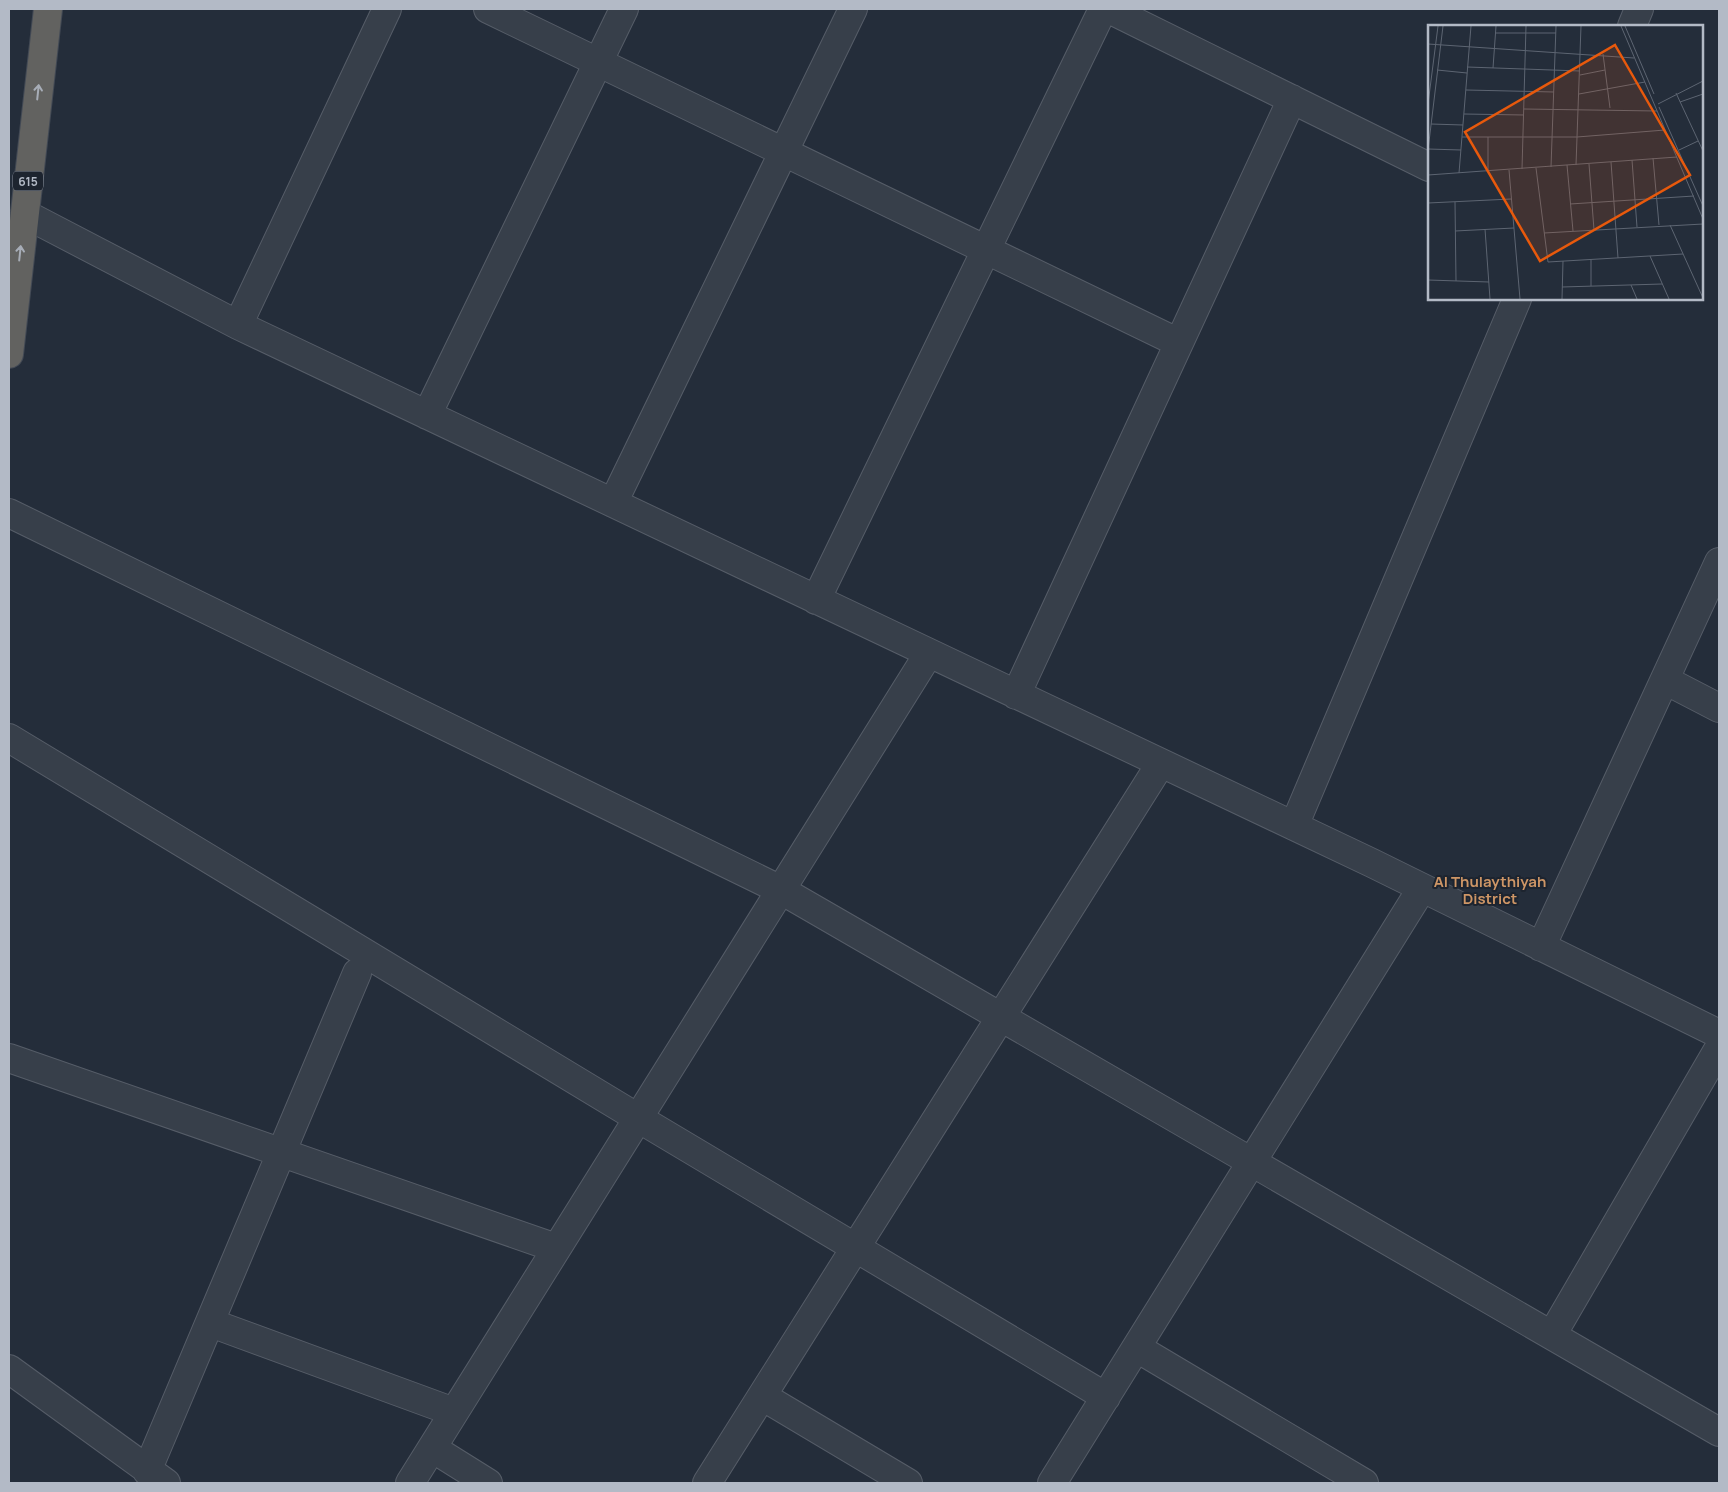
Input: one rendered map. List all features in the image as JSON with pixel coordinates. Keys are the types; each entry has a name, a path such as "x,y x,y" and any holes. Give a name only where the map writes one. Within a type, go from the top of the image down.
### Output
{"highway":[{"name":"615","path":"9,354 48,9"}],"street":[{"path":"238,325 387,9"},
{"path":"488,9 1179,343"},
{"path":"427,415 624,9"},
{"path":"614,503 853,9"},
{"path":"816,600 1103,9"},
{"path":"1109,9 1428,167"},
{"path":"1632,25 1640,9"},
{"path":"1016,694 1292,99"},
{"path":"25,214 238,325 1294,826 1719,1034"},
{"path":"1294,826 1517,300"},
{"path":"9,513 781,890 1719,1432"},
{"path":"1541,947 1719,562"},
{"path":"410,1483 929,653"},
{"path":"1665,680 1719,708"},
{"path":"9,738 638,1118 1106,1397"},
{"path":"707,1483 1161,763"},
{"path":"1052,1483 1422,888"},
{"path":"9,1370 157,1477 211,1323 357,973"},
{"path":"1552,1335 1719,1048"},
{"path":"9,1058 556,1248"},
{"path":"211,1323 454,1412"},
{"path":"1137,1348 1364,1483"},
{"path":"762,1396 908,1483"},
{"path":"432,1448 488,1483"}],"district":[{"name":"Al Thulaythiyah District","path":"1490,890"}]}
